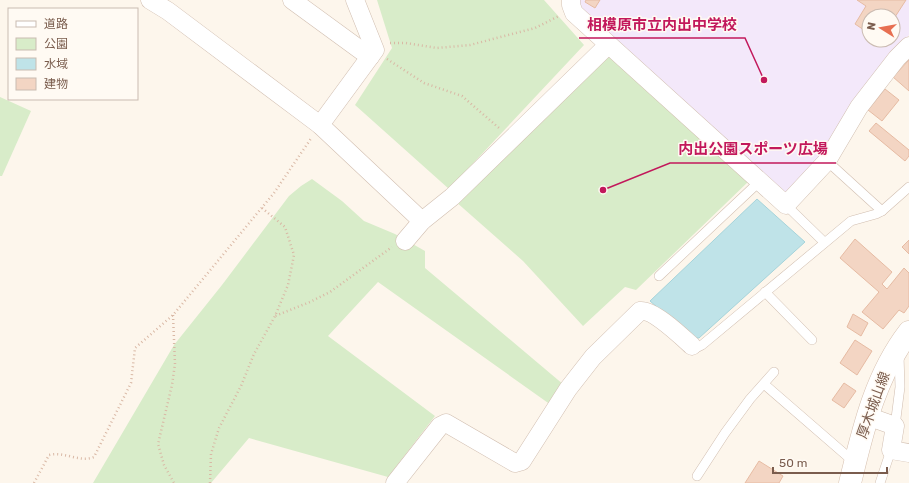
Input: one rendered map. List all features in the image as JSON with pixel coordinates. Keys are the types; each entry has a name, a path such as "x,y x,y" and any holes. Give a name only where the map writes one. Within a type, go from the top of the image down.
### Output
{"main road":[{"name":"厚木城山線","path":"852,473 867,416 877,386 888,363 904,339"}],"street":[{"path":"150,0 169,6 320,125 422,221"},
{"path":"292,0 372,54"},
{"path":"355,0 372,54"},
{"path":"572,4 574,13 608,45 786,205 827,161 859,107 897,58 909,46"},
{"path":"405,242 422,221 452,197 608,45"},
{"path":"320,125 372,54"},
{"path":"394,483 444,423 515,463 522,461 568,390 593,357 640,311 644,310 653,314 692,346"},
{"path":"867,416 895,426 891,450 909,453"}],"lane":[{"path":"827,161 882,212"},
{"path":"659,276 759,182"},
{"path":"692,346 699,347 851,221 882,212 909,187"},
{"path":"786,205 824,242"},
{"path":"765,292 812,340"},
{"path":"895,426 904,339"},
{"path":"697,476 729,427 750,399 774,372"},
{"path":"764,384 852,473"},
{"path":"880,483 891,450"}],"path":[{"path":"511,139 462,96 424,83 372,54 382,43 406,43 437,48 470,45 535,28 572,4"},
{"path":"34,483 49,455 56,454 88,460 94,457 131,383 135,348 173,315 262,208 320,125"},
{"path":"210,483 211,454 219,428 241,386 254,354 275,316 288,285 294,255 285,227 262,208"},
{"path":"275,316 330,292 394,245 405,242"},
{"path":"173,315 175,364 172,385 158,444 164,465 174,483"}],"shaded area":[{"path":"577,0 909,0 909,35 901,44 901,8 861,8 861,48 898,48 889,58 820,161 787,194 781,194 577,8"}],"green space":[{"path":"377,0 544,0 584,45 449,189 355,105 392,48"},
{"path":"610,50 750,180 636,290 625,287 583,326 523,261 455,201"},
{"path":"0,97 31,111 2,176 0,176"},
{"path":"312,179 342,201 364,221 395,234 425,251 425,268 564,385 551,405 378,282 328,336 435,416 388,477 249,438 211,483 93,483 174,345 222,285 289,196"}],"water":[{"path":"757,199 805,242 699,338 693,338 650,301"}],"building":[{"path":"586,0 600,0 595,8 585,2"},
{"path":"857,0 906,0 901,8 865,8 866,6"},
{"path":"861,14 861,28 855,24"},
{"path":"909,60 909,91 893,77"},
{"path":"885,89 899,100 882,121 868,110"},
{"path":"876,123 909,150 909,156 905,161 869,131"},
{"path":"855,239 892,272 882,284 887,289 904,268 909,273 909,306 904,313 899,310 883,329 862,312 879,292 840,258"},
{"path":"909,240 909,254 902,247"},
{"path":"853,314 868,323 861,336 847,327"},
{"path":"855,340 872,351 857,375 840,363"},
{"path":"844,383 856,391 844,408 832,400"},
{"path":"759,461 783,476 779,483 745,483"}],"place":[{"name":"相模原市立内出中学校","path":"764,80"},
{"name":"内出公園スポーツ広場","path":"603,190"}]}
